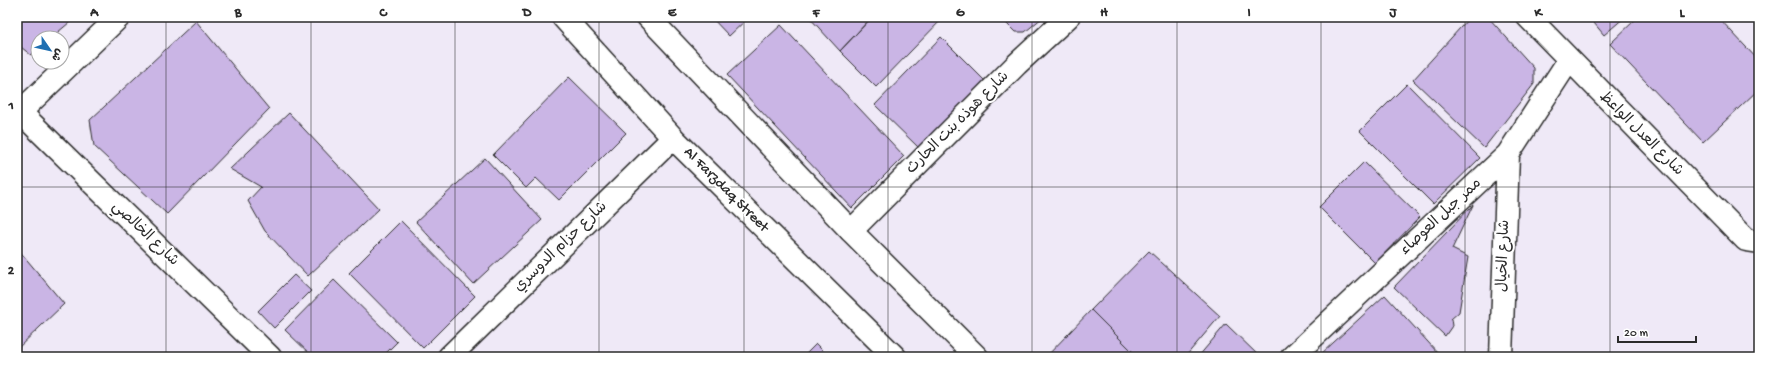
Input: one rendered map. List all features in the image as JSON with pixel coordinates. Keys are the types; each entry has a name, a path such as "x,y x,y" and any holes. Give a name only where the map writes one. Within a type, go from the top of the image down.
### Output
{"street":[{"path":"18,113 119,17"},
{"name":"Al Farzdaq Street","path":"563,17 673,138 895,357"},
{"path":"648,17 851,231 977,357"},
{"name":"شارع هوذه بنت الحارث","path":"851,231 1017,64 1068,17"},
{"name":"شارع العدل الواعظ","path":"1528,17 1568,60 1746,240 1759,242"},
{"name":"ممر جبل العوصاء","path":"1292,357 1508,154 1568,60"},
{"name":"شارع الخالصي","path":"18,113 270,357"},
{"name":"شارع حزام الدوسري","path":"449,357 673,138"},
{"name":"شارع الخيال","path":"1501,357 1508,154"}],"building":[{"path":"17,17 76,17 61,30 30,30 30,54 17,44"},
{"path":"711,17 749,17 729,36"},
{"path":"809,17 872,17 840,51"},
{"path":"872,17 944,17 876,87 840,51"},
{"path":"1000,17 1043,17 1025,32 1015,32"},
{"path":"1470,17 1488,17 1534,68 1534,84 1484,148 1413,80"},
{"path":"1589,17 1625,17 1604,35"},
{"path":"1638,17 1718,17 1759,61 1759,89 1703,142 1610,44"},
{"path":"196,21 269,109 167,214 94,146 90,120"},
{"path":"781,25 904,156 852,208 727,75"},
{"path":"941,37 985,81 919,148 875,105"},
{"path":"569,77 626,133 559,200 536,178 526,188 493,155"},
{"path":"1407,84 1480,158 1433,204 1360,131"},
{"path":"289,113 379,209 308,276 265,231 248,201 261,187 230,169"},
{"path":"485,158 542,220 473,284 416,222"},
{"path":"1364,162 1420,217 1375,263 1319,207"},
{"path":"1473,205 1452,249 1468,257 1459,312 1451,319 1452,326 1445,336 1394,287"},
{"path":"401,221 475,296 423,348 349,273"},
{"path":"17,248 64,304 17,349"},
{"path":"1149,251 1220,316 1185,357 1138,357 1091,310"},
{"path":"294,275 311,291 274,328 258,311"},
{"path":"334,280 397,342 382,357 313,357 285,330"},
{"path":"1385,295 1438,353 1437,357 1320,357 1321,354"},
{"path":"1091,310 1138,357 1046,357"},
{"path":"1226,324 1260,357 1198,357"},
{"path":"816,344 829,357 803,357"}]}
